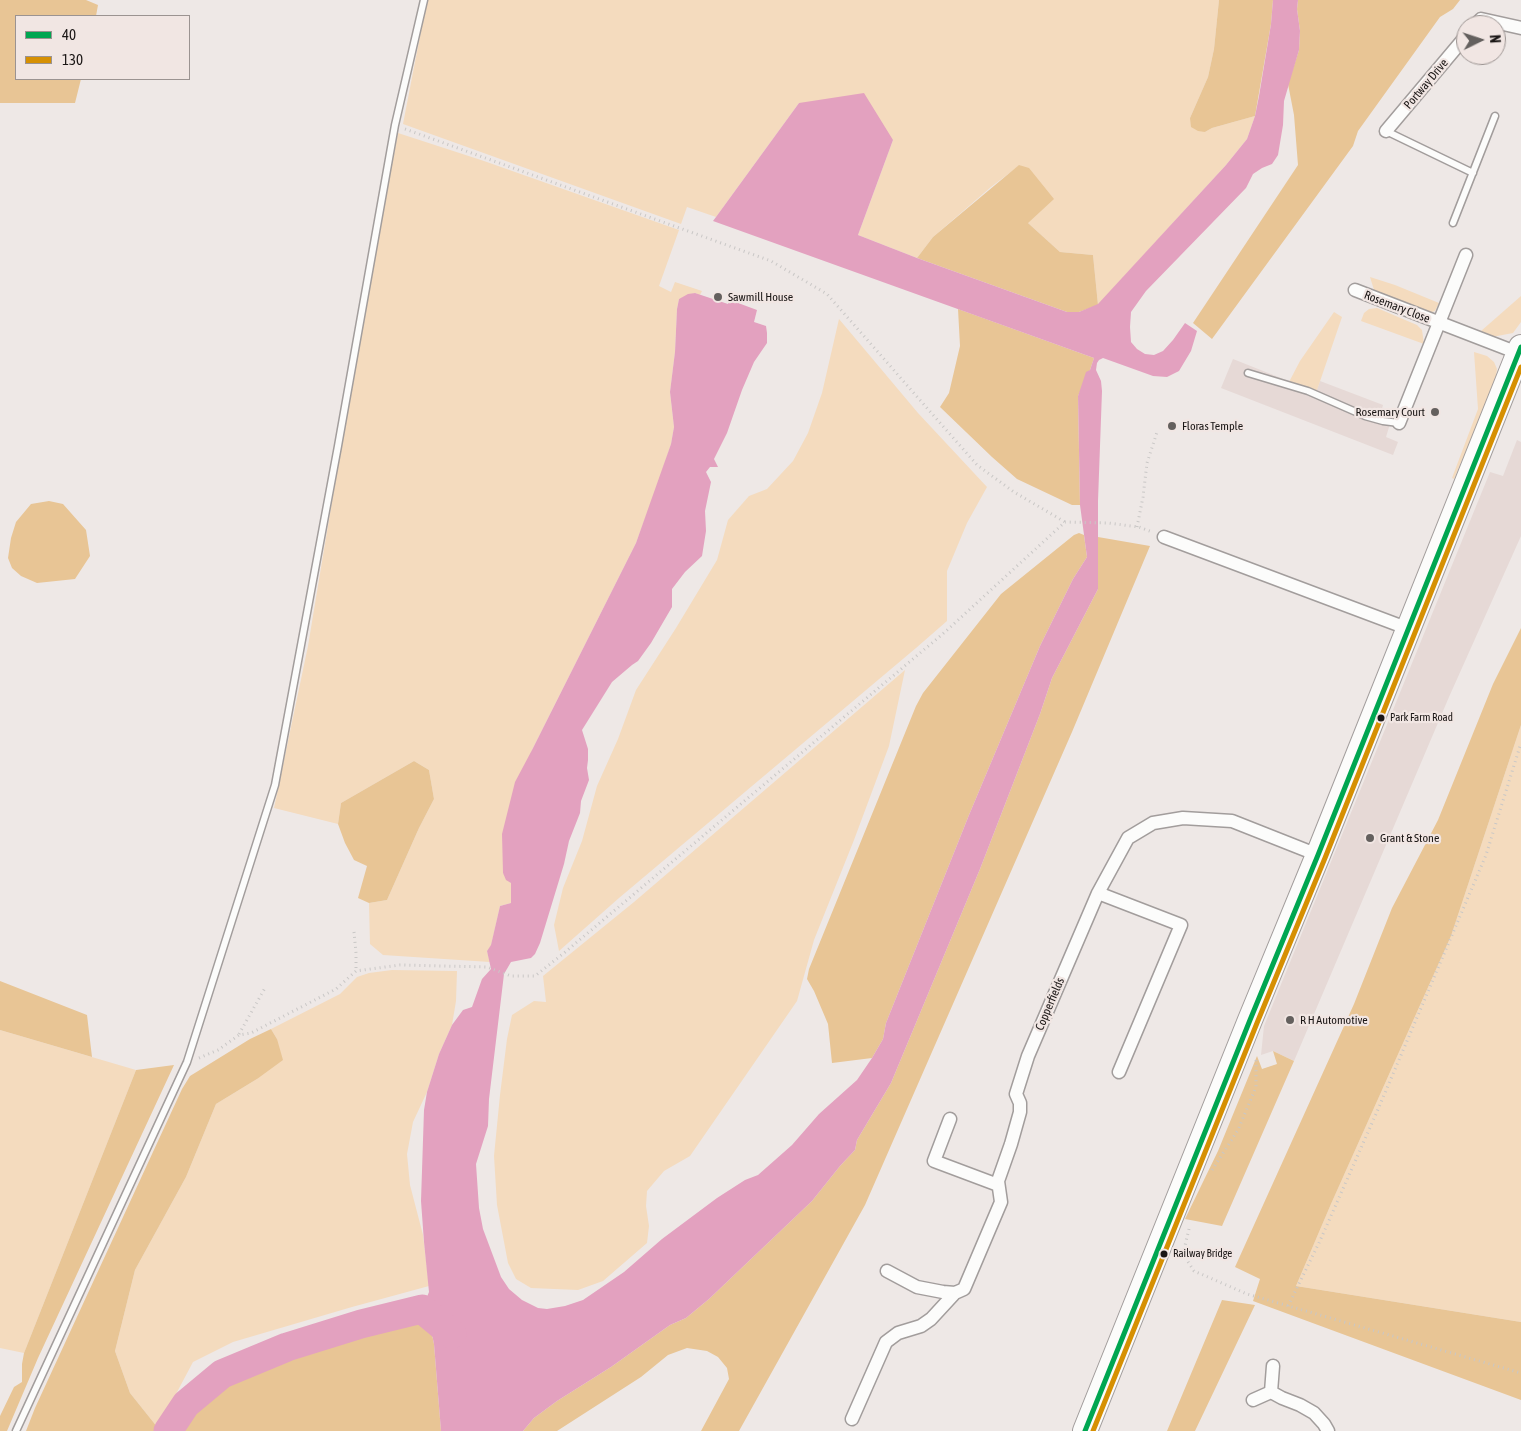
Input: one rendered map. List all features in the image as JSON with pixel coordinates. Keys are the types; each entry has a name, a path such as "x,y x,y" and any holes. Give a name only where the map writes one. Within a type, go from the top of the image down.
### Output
{"highway":[{"path":"1085,1431 1520,350"}],"street":[{"path":"1506,25 1521,28"},
{"name":"Portway Drive","path":"1386,131 1456,48"},
{"name":"Rosemary Close","path":"1399,422 1466,255"},
{"name":"Rosemary Close","path":"1355,290 1439,323 1520,350"},
{"path":"1164,537 1409,629"},
{"name":"Copperfields","path":"852,1419 886,1342 898,1333 921,1326 931,1319 956,1293 964,1289 1001,1202 998,1181 1020,1112 1020,1103 1016,1094 1028,1056 1098,893 1128,838 1153,823 1183,818 1232,821 1318,855"},
{"path":"1098,893 1181,925 1119,1072"},
{"path":"950,1118 934,1161 998,1185"},
{"path":"887,1271 917,1287 956,1293"},
{"path":"1271,1392 1274,1366"},
{"path":"1253,1400 1271,1392"},
{"path":"1271,1392 1314,1413 1328,1431"}],"lane":[{"path":"16,1431 187,1062 275,785 395,125 424,0"},
{"path":"1453,223 1495,116"},
{"path":"1386,131 1473,173"},
{"path":"1248,374 1308,392 1365,416 1383,421 1399,422"}],"path":[{"path":"395,125 771,261 827,294 978,465 1014,492 1065,522 1108,523 1137,527 1164,537"},
{"path":"1137,527 1147,463 1157,432"},
{"path":"239,1035 251,1033 336,989 356,971 400,965 487,967 511,976 535,976 945,632 1065,522"},
{"path":"1288,1306 1319,1243 1376,1114 1486,855 1521,743"},
{"path":"354,932 356,971"},
{"path":"187,1062 218,1050 239,1035 265,988"},
{"path":"1207,1178 1238,1130 1256,1087 1256,1055"},
{"path":"1189,1227 1183,1254 1194,1271 1248,1294 1521,1373"}],"shaded area":[{"path":"0,0 86,0 98,5 96,15 15,15 15,80 81,80 75,103 0,103"},
{"path":"427,0 1219,0 1214,49 1208,77 1190,118 1205,132 1212,128 1255,116 1247,139 1226,165 1098,305 1093,255 1060,252 1028,223 1020,165 991,187 933,237 917,258 858,235 893,140 799,103 716,217 687,207 681,224 403,124"},
{"path":"1219,0 1273,0 1271,24 1255,116 1212,128 1205,132 1191,127 1190,118 1208,77 1214,49"},
{"path":"1273,0 1298,0 1297,9 1300,31 1299,50 1284,101 1283,125 1278,155 1272,164 1253,174 1246,188 1146,291 1131,312 1131,342 1145,354 1154,355 1163,351 1185,323 1197,331 1191,351 1179,371 1167,377 1153,376 1103,358 1097,363 1096,370 1101,381 1102,391 1098,501 1098,589 1052,678 980,869 891,1083 857,1140 855,1150 812,1201 709,1299 686,1318 670,1325 611,1367 557,1401 534,1418 523,1431 441,1431 434,1344 429,1320 422,1309 429,1292 421,1201 424,1110 427,1092 439,1054 452,1025 463,1010 472,1007 482,979 491,969 487,951 491,945 500,906 511,903 511,883 506,880 503,873 502,834 515,782 636,543 671,444 674,427 670,392 679,299 688,294 695,293 728,304 730,300 757,310 754,322 766,326 767,343 754,362 727,433 714,459 718,467 710,467 706,472 711,482 705,511 706,531 702,556 685,572 672,589 672,607 651,643 638,661 612,682 582,730 588,749 587,768 589,780 581,801 580,813 569,841 540,943 531,958 511,962 504,974 489,1099 488,1126 476,1164 479,1208 483,1229 501,1277 509,1289 522,1300 538,1308 547,1309 583,1300 624,1272 662,1239 717,1198 745,1180 758,1175 792,1145 819,1114 857,1080 883,1039 886,1023 969,815 1040,646 1073,579 1087,557 1080,505 1078,396 1086,372 1090,370 1094,358 713,221 799,103 864,93 893,140 858,235 1067,312 1079,312 1098,304 1226,165 1247,139 1255,116 1259,96"},
{"path":"1298,0 1460,0 1453,9 1440,17 1358,131 1353,146 1212,339 1193,323 1298,165 1294,115 1288,84 1299,50"},
{"path":"398,133 484,161 679,230 659,286 671,292 675,282 702,291 700,295 695,293 679,299 670,392 674,427 671,444 659,481 636,543 532,750 503,861 503,873 511,883 511,903 500,906 491,946 487,951 490,962 383,955 370,944 369,903 387,900 434,799 429,770 414,761 341,803 338,824 274,808 308,646 362,321"},
{"path":"1019,165 1029,168 1054,199 1028,223 1060,252 1093,255 1098,305 1079,312 1067,312 917,258 933,237"},
{"path":"1370,277 1439,303 1435,311 1426,314 1388,299 1374,290"},
{"path":"1521,296 1521,322 1513,333 1492,337 1481,331"},
{"path":"1377,308 1417,325 1422,330 1424,344 1361,321 1364,313 1369,309"},
{"path":"958,309 1094,358 1078,396 1080,505 1072,505 1017,479 940,407 949,393 960,346"},
{"path":"1334,312 1342,317 1316,393 1289,382 1300,361"},
{"path":"839,319 918,413 987,487 967,523 947,571 947,621 559,951 554,925 563,888 582,841 597,786 618,739 636,690 717,560 728,520 749,496 767,489 793,461 808,433 822,393"},
{"path":"1474,352 1487,356 1494,362 1497,369 1495,383 1454,479 1452,478 1478,409"},
{"path":"1233,359 1316,392 1320,381 1383,405 1380,417 1386,418 1393,414 1386,437 1398,442 1393,455 1221,388"},
{"path":"1517,440 1521,442 1521,536 1449,697 1294,1061 1273,1051 1261,1055 1264,1026 1490,472 1503,476"},
{"path":"49,501 63,504 86,530 90,556 75,579 37,583 21,576 12,568 8,558 16,522 31,504"},
{"path":"1079,533 1084,535 1087,557 1073,579 1040,646 969,815 886,1023 883,1039 872,1058 832,1063 828,1024 807,979 809,969 916,706 923,693 1001,594 1074,535"},
{"path":"1098,537 1150,546 1072,732 865,1205 739,1431 701,1431 729,1379 727,1368 718,1357 707,1351 687,1348 668,1355 641,1377 557,1431 523,1431 534,1418 557,1401 611,1367 670,1325 686,1318 709,1299 812,1201 855,1150 857,1140 891,1083 980,869 1052,678 1098,589"},
{"path":"1521,628 1521,725 1451,936 1296,1286 1521,1322 1521,1400 1253,1301 1260,1279 1235,1267 1354,1004 1392,908 1438,820 1493,684"},
{"path":"905,670 889,746 814,940 797,1001 690,1156 664,1171 647,1191 646,1206 649,1226 647,1243 603,1281 578,1290 531,1288 516,1279 508,1263 497,1205 494,1156 507,1039 512,1015 534,1001 546,1002 543,976 634,902"},
{"path":"1521,725 1521,1322 1296,1286 1451,936"},
{"path":"414,761 429,770 434,799 387,900 369,903 358,898 367,866 354,860 345,843 338,824 341,803"},
{"path":"392,970 457,971 456,1001 452,1025 439,1054 427,1092 413,1122 407,1154 410,1185 423,1235 429,1286 233,1342 193,1362 158,1428 130,1393 115,1351 135,1270 186,1177 216,1104 257,1079 277,1039 271,1029 340,994 357,977 369,973"},
{"path":"0,981 87,1015 92,1057 0,1030"},
{"path":"271,1029 277,1039 283,1060 257,1079 216,1104 186,1177 135,1270 115,1351 130,1393 158,1428 157,1431 26,1431 182,1089 190,1076 250,1039"},
{"path":"0,1030 136,1070 24,1353 0,1348"},
{"path":"1273,1051 1294,1061 1222,1226 1185,1219 1218,1151 1257,1056 1262,1069 1277,1064"},
{"path":"174,1065 38,1358 7,1431 0,1431 0,1416 14,1387 22,1382 24,1353 136,1070"},
{"path":"1222,1300 1255,1305 1195,1431 1167,1431"},
{"path":"422,1309 429,1320 434,1344 441,1431 168,1431 186,1404 222,1374 287,1347 361,1324"}],"waterway":[{"path":"168,1431 186,1404 222,1374 287,1347 361,1324 422,1309 452,1334"}],"transit line":[{"name":"40","path":"1085,1431 1521,347"},
{"name":"130","path":"1093,1431 1521,367"}],"place":[{"name":"Sawmill House","path":"718,297"},
{"name":"Rosemary Court","path":"1435,412"},
{"name":"Floras Temple","path":"1172,426"},
{"name":"Park Farm Road","path":"1381,718"},
{"name":"Grant & Stone","path":"1370,838"},
{"name":"R H Automotive","path":"1290,1020"},
{"name":"Railway Bridge","path":"1164,1254"}]}
